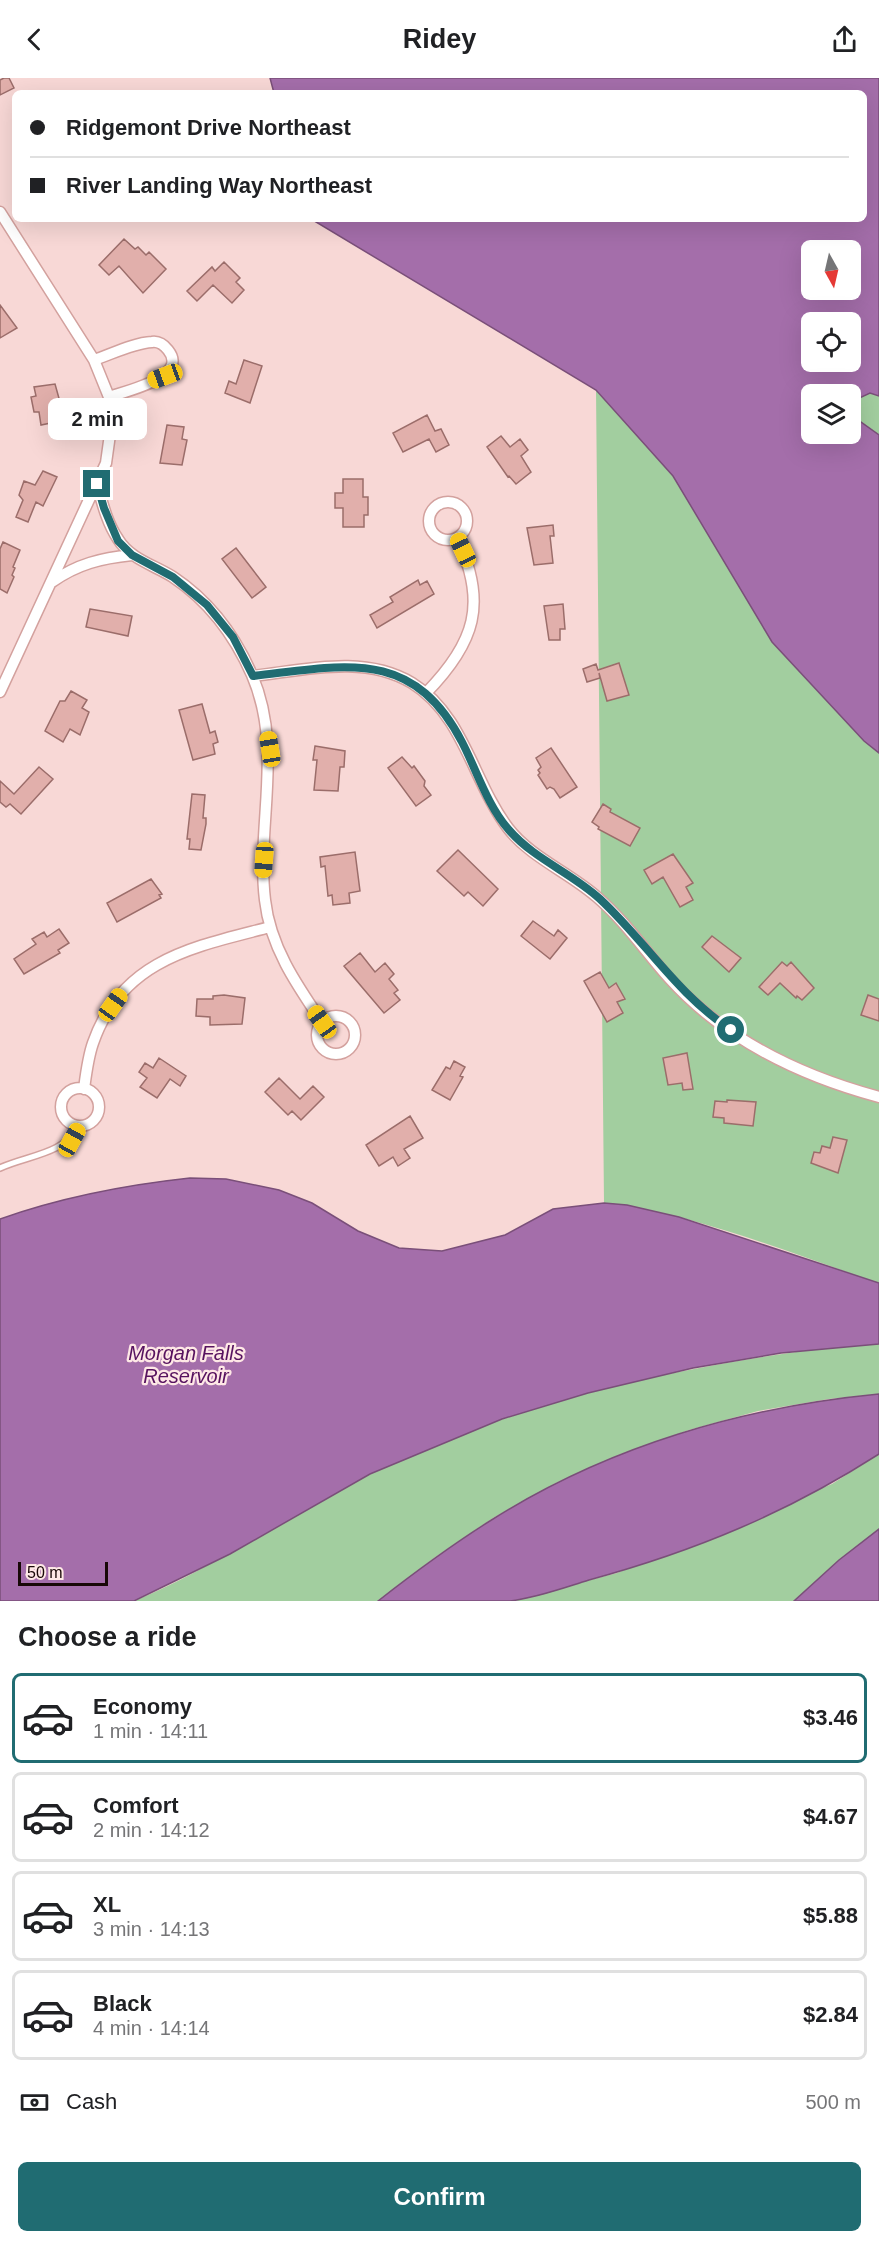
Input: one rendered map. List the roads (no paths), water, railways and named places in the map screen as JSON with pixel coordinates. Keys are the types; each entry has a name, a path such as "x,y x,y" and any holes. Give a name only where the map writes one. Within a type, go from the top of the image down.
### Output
{"street":[{"path":"0,212 94,360 109,397 111,441 97,484 0,692"},
{"path":"94,360 151,342 164,345 171,354 172,366 165,376 109,397"},
{"path":"97,484 114,532 132,555 173,577 207,605 233,637 253,676 264,710 270,749 263,876 270,927 284,963 322,1022"},
{"path":"426,693 457,658 472,623 473,582 468,562 457,538"},
{"path":"51,583 68,570 85,564 132,555"},
{"path":"253,676 364,666 397,675 426,693 450,721 493,807 510,831 529,848 569,874 598,897 692,1000 725,1026 791,1066 879,1096"},
{"path":"84,1089 92,1043 104,1017 121,994 142,974 185,950 270,927"},
{"path":"84,1089 94,1095 99,1106 94,1120 79,1126 65,1119 61,1104 69,1092 84,1089"}],"lane":[{"path":"0,1168 72,1140 79,1126"}],"water":[{"path":"270,78 879,78 879,396 870,393 861,397 861,384 801,384 801,444 861,444 861,422 879,435 879,753 864,741 772,642 673,476 596,390 316,222 867,222 867,90 273,90"},
{"name":"Morgan Falls Reservoir","path":"190,1178 226,1179 279,1190 312,1203 358,1231 399,1248 442,1251 505,1235 553,1209 604,1203 627,1205 679,1217 879,1283 879,1344 781,1353 693,1368 588,1393 502,1419 370,1474 230,1554 134,1601 0,1601 0,1219 47,1204 94,1193"},
{"path":"879,1394 879,1454 775,1512 703,1543 628,1569 520,1600 378,1601 463,1538 537,1493 583,1470 678,1434 728,1420 828,1400"},
{"path":"879,1529 879,1601 794,1601 839,1560"}]}
